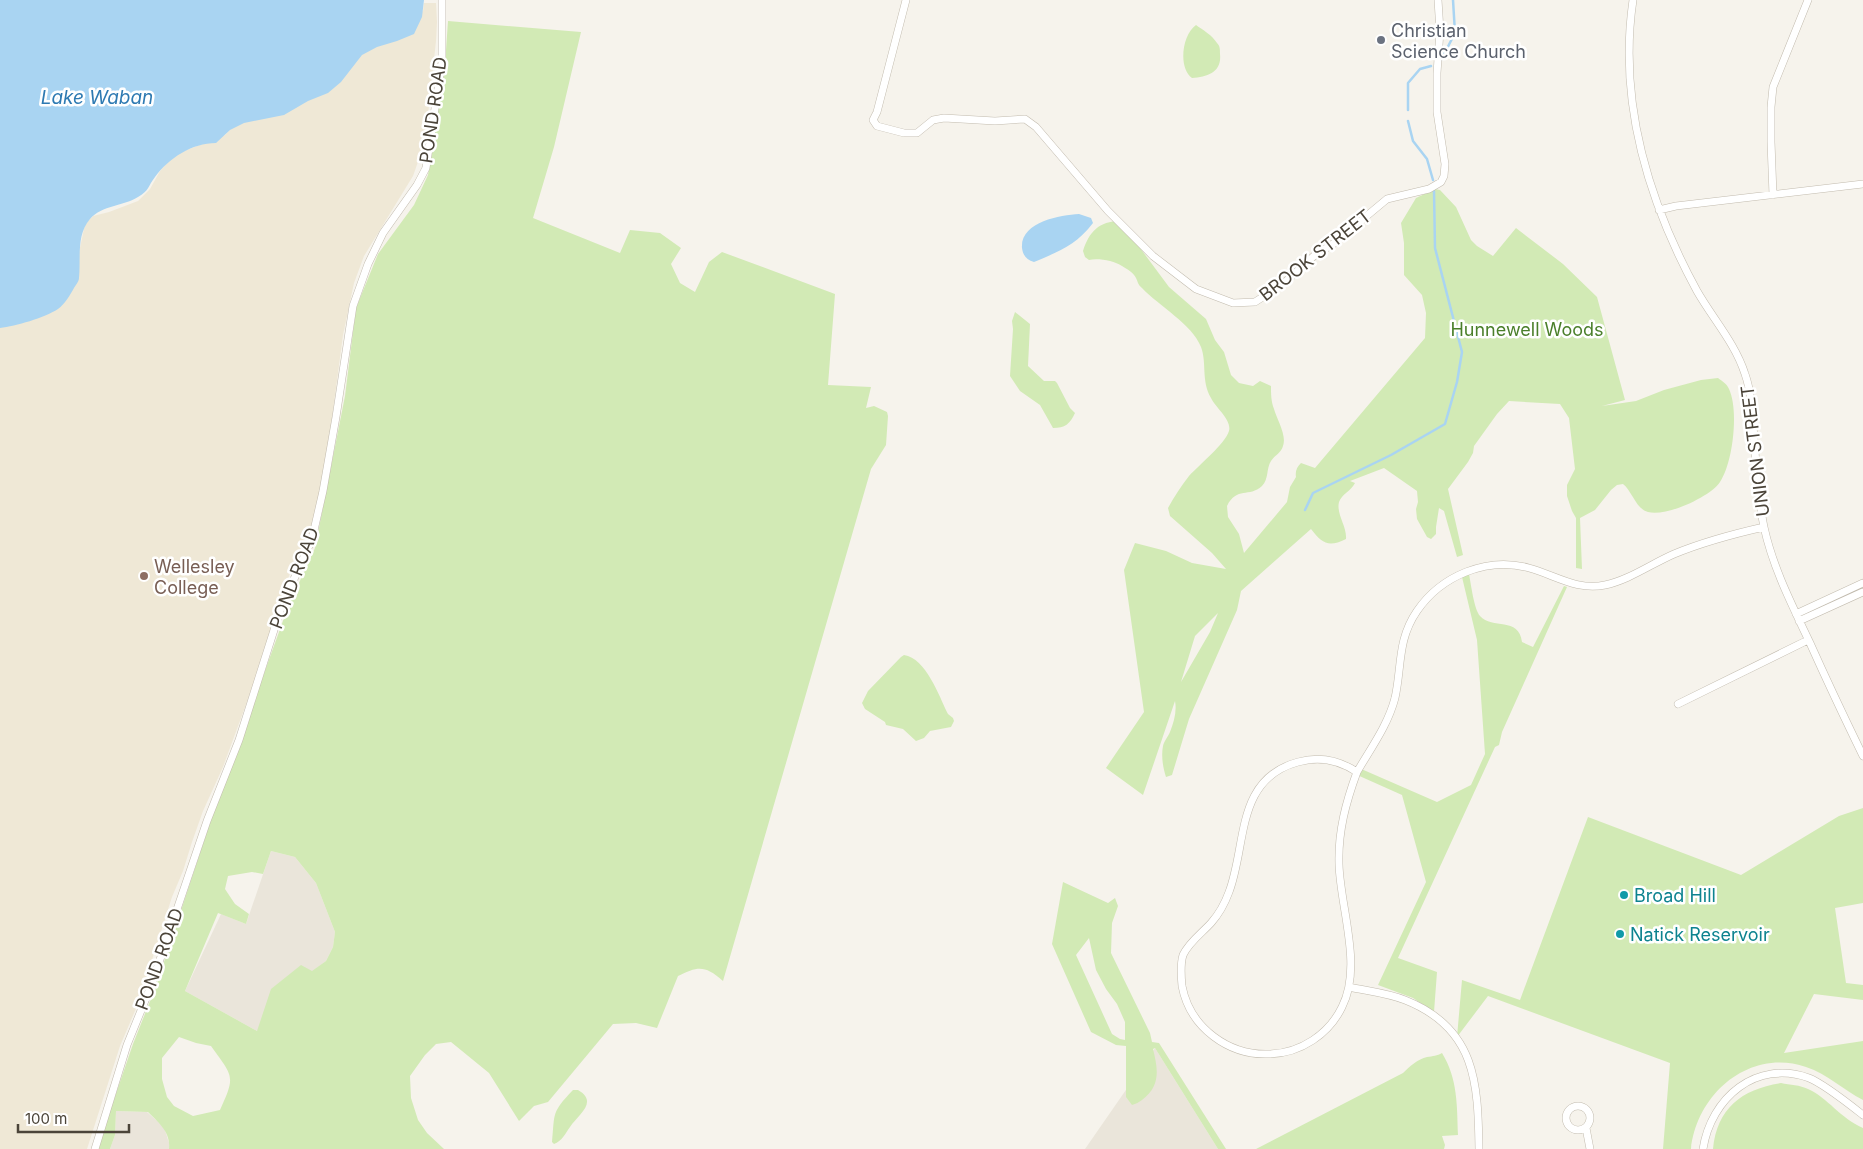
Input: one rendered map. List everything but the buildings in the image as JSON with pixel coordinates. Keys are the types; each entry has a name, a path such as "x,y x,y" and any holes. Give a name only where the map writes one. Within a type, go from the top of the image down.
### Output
{"street":[{"name":"POND ROAD","path":"95,1149 127,1045 151,986 207,821 239,740 282,608 312,539 323,491 353,306 383,233 417,185 426,168 442,62 442,0"},
{"name":"BROOK STREET","path":"906,0 873,120 877,126 904,133 917,134 933,120 944,118 996,121 1025,119 1036,127 1108,211 1153,256 1196,289 1233,304 1255,302 1283,284 1315,255 1333,244 1387,199 1429,189 1441,182 1445,164 1437,112 1440,31 1438,0"},
{"name":"UNION STREET","path":"1633,0 1628,49 1631,106 1644,163 1659,210 1696,289 1731,344 1746,376 1751,398 1764,527 1778,573 1863,756"},
{"path":"1773,195 1771,142 1773,88 1808,0"},
{"path":"1659,210 1676,206 1863,184"},
{"path":"1357,772 1344,764 1336,762 1310,760 1292,764 1266,780 1254,796 1246,812 1235,871 1223,906 1213,921 1187,947 1181,970 1181,980 1187,1001 1197,1020 1226,1045 1255,1054 1275,1054 1293,1050 1318,1036 1342,1007 1349,987 1350,958 1339,854 1343,814 1357,772 1382,730 1391,709 1396,689 1401,648 1407,628 1416,612 1428,598 1453,578 1481,567 1510,564 1529,568 1574,584 1606,585 1621,580 1688,548 1764,527"},
{"path":"1798,618 1863,583"},
{"path":"1798,618 1863,592"},
{"path":"1678,704 1808,640"},
{"path":"1349,987 1395,997 1413,1004 1431,1014 1455,1036 1465,1053 1475,1080 1479,1149"},
{"path":"1703,1149 1711,1122 1725,1100 1746,1082 1763,1076 1791,1074 1809,1078 1861,1112"},
{"path":"1586,1128 1590,1149"}],"shaded area":[{"name":"Wellesley College","path":"424,3 436,3 437,22 425,142 413,176 364,256 354,283 343,335 320,509 312,534 290,573 259,669 223,767 203,811 183,871 172,897 138,1004 120,1046 87,1149 0,1149 0,326 77,262 85,224 93,216 138,201 150,189 160,171 174,155 225,135 236,123 349,61 423,11"},
{"path":"271,851 295,857 316,883 335,932 333,947 326,961 312,972 257,1031 185,991 221,914 246,924"},
{"path":"1155,1048 1218,1149 1085,1149"},
{"path":"116,1111 147,1112 164,1127 170,1146 169,1149 110,1149 115,1135"}],"green space":[{"path":"448,21 581,32 554,147 533,218 620,253 630,230 660,233 681,248 671,264 680,283 695,292 709,262 722,252 835,294 828,385 871,387 866,408 874,406 887,412 886,445 871,469 723,981 711,972 701,969 691,970 678,976 657,1028 636,1023 613,1024 548,1102 534,1106 519,1121 489,1073 451,1042 436,1044 425,1055 410,1076 411,1098 418,1120 427,1133 444,1149 169,1149 166,1132 148,1112 116,1111 115,1135 110,1149 97,1149 133,1044 156,986 209,826 288,607 315,548 345,396 356,308 378,254 414,205 428,175 445,65","holes":["271,851 295,857 316,883 335,932 333,947 326,961 312,971 301,965 271,989 257,1031 185,991 218,913 246,924 249,914 235,904 225,889 228,876 252,872 263,874","179,1037 211,1046 228,1071 230,1083 220,1110 193,1116 174,1106 167,1097 162,1079 162,1058"]},
{"path":"1196,25 1210,35 1218,44 1220,60 1219,65 1213,72 1208,75 1192,78 1185,67 1183,59 1188,36"},
{"name":"Hunnewell Woods","path":"1435,189 1440,190 1456,207 1471,240 1493,256 1516,228 1563,264 1597,297 1625,400 1602,406 1636,401 1664,390 1701,380 1718,378 1724,383 1728,387 1734,410 1731,450 1725,473 1715,488 1707,494 1676,509 1656,513 1644,510 1637,504 1623,484 1617,485 1595,510 1580,518 1582,569 1576,568 1576,518 1567,496 1567,485 1575,469 1569,418 1560,404 1509,401 1474,446 1473,453 1468,462 1448,489 1463,555 1457,557 1444,511 1439,508 1436,534 1431,539 1427,537 1417,519 1417,491 1384,468 1350,481 1355,483 1340,499 1338,507 1346,539 1340,542 1326,543 1311,529 1241,591 1237,610 1189,719 1172,775 1166,777 1162,754 1174,720 1175,701 1143,795 1106,768 1144,712 1124,570 1135,543 1166,551 1192,563 1226,569 1212,553 1170,516 1168,508 1189,476 1227,436 1229,427 1226,418 1213,402 1208,392 1203,353 1197,339 1183,323 1139,285 1135,276 1128,270 1111,261 1089,260 1085,257 1083,251 1085,244 1092,233 1101,225 1120,221 1169,287 1206,319 1215,340 1224,352 1231,375 1239,383 1253,386 1260,381 1271,386 1272,403 1284,437 1283,446 1271,461 1266,480 1262,486 1235,496 1227,506 1228,517 1239,534 1244,553 1287,502 1290,487 1296,477 1297,468 1301,463 1315,468 1425,338 1426,313 1422,295 1404,275 1404,243 1401,223 1416,198","holes":["1218,613 1210,632 1181,682 1195,636"]},
{"path":"1015,312 1030,324 1028,366 1044,381 1055,381 1057,383 1070,408 1075,413 1069,423 1064,426 1053,428 1040,405 1020,391 1010,376 1012,321"},
{"path":"1469,574 1474,602 1480,616 1491,622 1511,626 1520,634 1522,642 1533,647 1564,586 1567,587 1502,732 1499,745 1495,747 1398,958 1437,972 1434,1012 1413,998 1378,985 1426,882 1402,795 1355,774 1359,768 1437,802 1471,785 1485,754 1477,640 1462,577"},
{"path":"904,655 919,663 925,670 948,714 954,721 951,727 930,731 924,738 916,741 903,729 886,725 885,722 865,709 862,703 868,691"},
{"path":"1863,808 1863,903 1835,908 1846,983 1863,985 1863,1000 1814,994 1784,1053 1863,1041 1863,1100 1806,1067 1785,1063 1765,1064 1747,1070 1730,1080 1715,1093 1695,1129 1691,1149 1663,1149 1670,1063 1488,996 1457,1037 1462,980 1520,1000 1588,817 1741,875 1839,816"},
{"path":"1063,882 1108,903 1115,898 1118,906 1112,923 1111,953 1150,1033 1152,1042 1159,1043 1226,1149 1218,1149 1155,1048 1153,1049 1157,1070 1155,1083 1148,1095 1132,1105 1126,1097 1126,1046 1116,1045 1091,1032 1052,944","holes":["1089,938 1096,970 1117,1004 1125,1022 1125,1040 1112,1034 1076,955"]},
{"path":"1442,1053 1454,1083 1458,1135 1442,1136 1445,1145 1444,1149 1256,1149 1403,1073 1420,1060"},
{"path":"1781,1083 1808,1089 1822,1097 1848,1119 1863,1128 1863,1149 1713,1149 1715,1135 1720,1122 1734,1103 1754,1090"},
{"path":"573,1090 578,1090 584,1095 587,1099 587,1104 563,1137 554,1144 552,1142 555,1114"}],"water":[{"name":"Lake Waban","path":"0,0 424,0 422,17 414,34 377,47 362,55 341,82 328,93 308,101 284,115 244,123 230,130 216,143 198,146 182,153 161,170 142,195 95,214 86,225 81,240 79,279 65,302 58,309 45,315 0,328"},
{"path":"1079,214 1091,218 1093,223 1074,242 1060,251 1034,262 1026,257 1022,248 1023,239 1034,226 1052,218"}],"waterway":[{"path":"1441,60 1455,33 1453,0"},
{"path":"1408,110 1408,83 1420,69 1431,66"},
{"path":"1408,121 1413,141 1427,159 1433,180"},
{"path":"1305,510 1313,493 1391,455 1445,424 1457,382 1462,352 1435,248 1434,191"}],"place":[{"name":"Christian Science Church","path":"1381,40"},
{"name":"Wellesley College","path":"144,576"},
{"name":"Broad Hill","path":"1624,895"},
{"name":"Natick Reservoir","path":"1620,934"}]}
